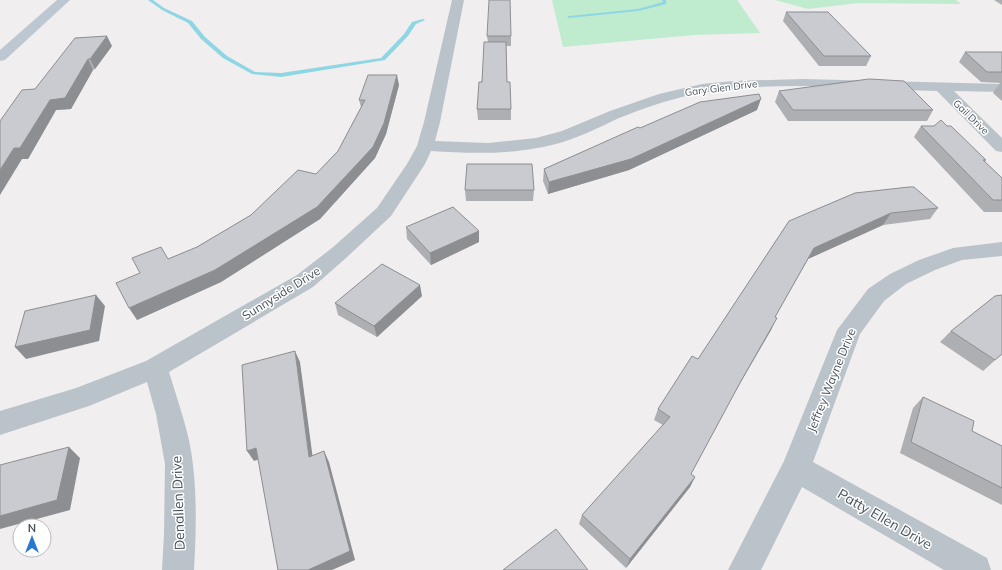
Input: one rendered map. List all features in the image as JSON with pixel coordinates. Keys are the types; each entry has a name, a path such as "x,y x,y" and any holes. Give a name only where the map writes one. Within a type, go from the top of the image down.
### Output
{"main road":[{"path":"3,51 64,0"}],"street":[{"name":"Sunnyside Drive","path":"0,423 80,398 155,368 207,340 304,281 339,253 384,212 416,164 425,146 432,122 458,0"},
{"name":"Gary Glen Drive","path":"425,146 495,148 526,145 580,131 615,115 656,100 714,87 763,83 1002,88"},
{"name":"Gail Drive","path":"941,87 1002,147"},
{"name":"Jeffrey Wayne Drive","path":"744,570 796,468 849,330 876,295 898,279 927,265 960,253 1002,249"},
{"name":"Denallen Drive","path":"155,368 169,414 179,464 180,534 178,570"},
{"name":"Patty Ellen Drive","path":"796,468 975,570"}],"green space":[{"path":"552,0 737,0 760,33 693,35 563,47"},
{"path":"775,0 956,0 961,4 858,3 808,9"}],"building":[{"path":"489,0 510,0 511,36 487,36"},
{"path":"786,12 828,12 871,56 824,56"},
{"path":"107,36 90,59 88,59 65,98 50,100 20,148 14,148 0,170 0,121 22,90 35,89 75,38"},
{"path":"484,42 506,42 507,82 510,82 511,109 477,109 479,82 482,82"},
{"path":"965,52 1002,52 1002,72 987,72"},
{"path":"368,75 397,75 384,123 373,147 317,207 215,270 129,308 116,283 140,273 132,258 161,247 168,259 197,247 251,215 298,170 316,174 338,151 365,100 359,100"},
{"path":"869,79 904,81 933,110 793,110 779,91"},
{"path":"759,94 761,99 631,159 549,182 544,169 638,127 640,128 700,102"},
{"path":"941,120 947,126 951,126 1002,178 1002,200 993,200 921,126 934,126"},
{"path":"467,164 532,164 534,190 465,190"},
{"path":"914,187 938,208 891,213 814,248 775,317 777,318 691,474 695,477 630,559 582,515 670,417 658,409 692,356 698,359 789,221 855,193"},
{"path":"453,207 479,231 430,253 406,227"},
{"path":"382,264 420,285 374,326 335,303"},
{"path":"96,295 90,330 15,347 25,311"},
{"path":"1002,295 1002,354 995,360 951,331 995,296"},
{"path":"295,351 309,457 324,451 350,551 308,570 278,570 256,448 247,451 242,365"},
{"path":"923,397 974,421 972,431 1002,446 1002,488 911,442"},
{"path":"69,447 57,500 0,516 0,465"},
{"path":"556,529 588,570 503,570"}],"waterway":[{"path":"150,0 163,9 190,22 203,38 225,57 254,73 281,75 383,59 406,35 414,23 423,20"},
{"path":"569,17 638,10 665,3 664,0"}]}
